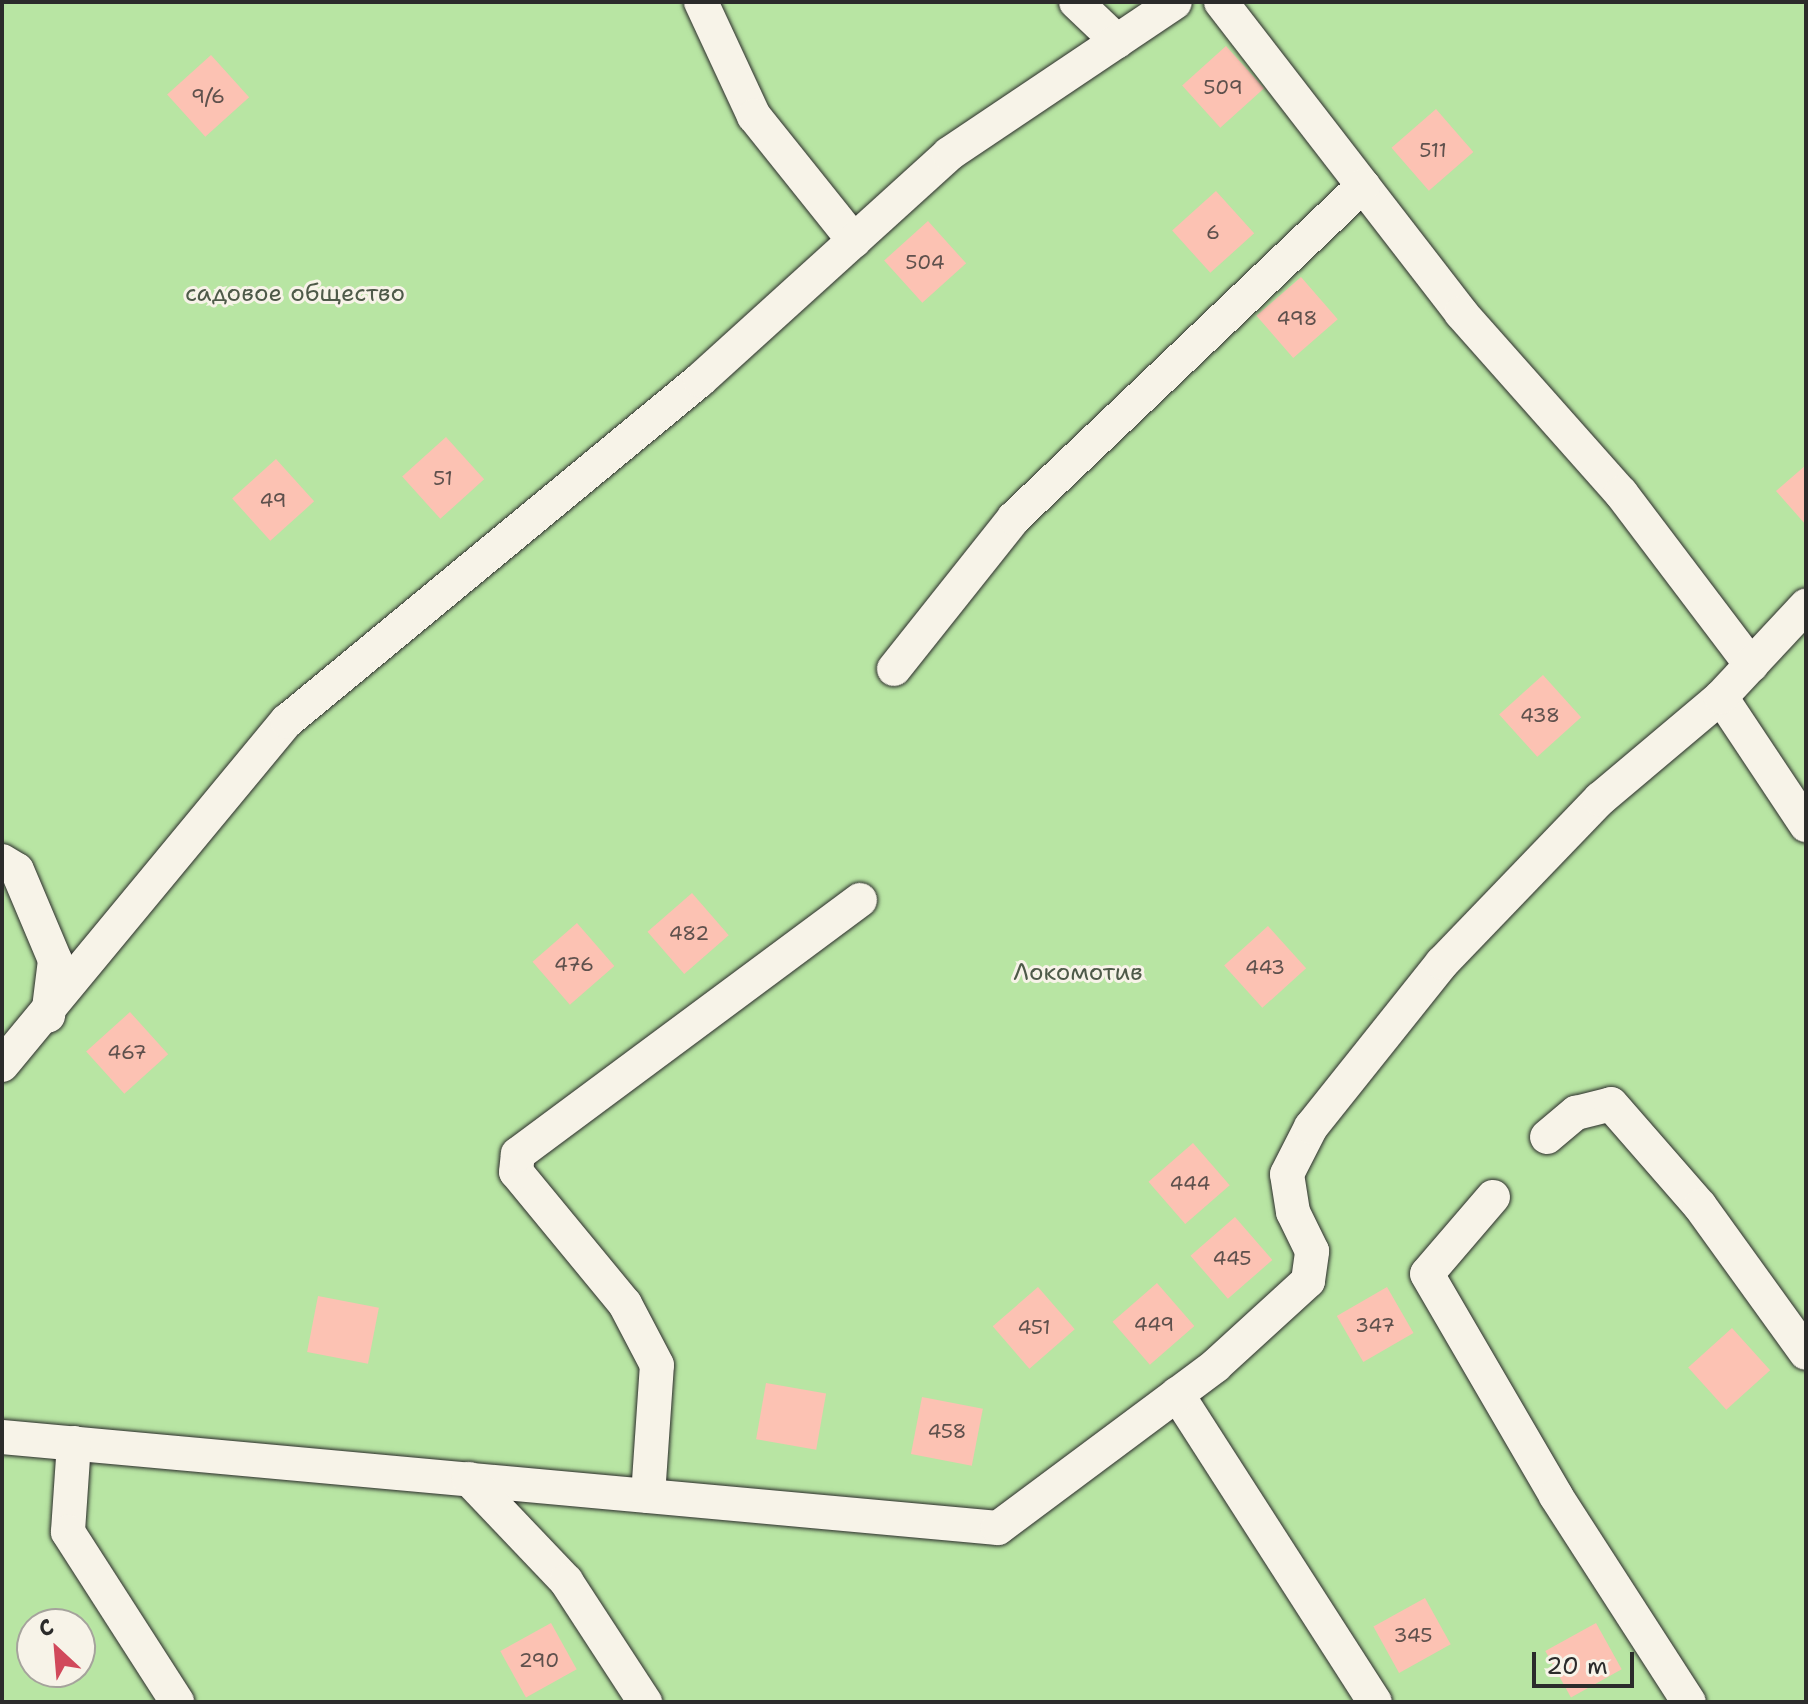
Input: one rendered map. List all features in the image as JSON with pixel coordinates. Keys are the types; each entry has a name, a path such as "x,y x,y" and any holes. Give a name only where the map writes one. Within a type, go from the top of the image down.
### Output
{"street":[{"path":"701,2 754,116 854,241"},
{"path":"1076,2 1117,41"},
{"path":"2,1065 48,1017 287,721 700,380 949,154 1175,2"},
{"path":"1221,2 1461,313 1621,493 1751,665"},
{"path":"894,669 1014,518 1363,186"},
{"path":"2,1437 998,1528 1177,1394 1308,1281 1312,1251 1293,1212 1287,1174 1311,1127 1442,963 1600,799 1721,697 1806,606"},
{"path":"1721,697 1806,825"},
{"path":"2,861 17,870 55,960 48,1017"},
{"path":"648,1496 657,1365 625,1304 516,1172 518,1154 860,900"},
{"path":"1547,1137 1576,1113 1611,1104 1700,1206 1806,1353"},
{"path":"1493,1197 1427,1274 1556,1496 1689,1702"},
{"path":"1177,1394 1375,1702"},
{"path":"74,1443 68,1532 177,1702"},
{"path":"469,1479 566,1581 645,1702"}],"green space":[{"name":"Локомотив","path":"2,2 1806,2 1806,1702 2,1702"}],"building":[{"path":"1226,46 1264,88 1220,128 1182,85"},
{"path":"211,55 249,97 205,137 167,94"},
{"path":"1436,109 1473,152 1429,191 1391,148"},
{"path":"1216,191 1254,233 1210,273 1172,230"},
{"path":"928,221 966,263 922,303 884,260"},
{"path":"1301,277 1338,319 1293,358 1256,316"},
{"path":"446,437 484,479 440,519 402,476"},
{"path":"276,459 314,501 270,541 232,498"},
{"path":"1806,465 1806,525 1776,491"},
{"path":"1543,675 1581,717 1537,757 1499,714"},
{"path":"692,893 729,935 684,974 647,932"},
{"path":"577,923 614,966 570,1005 532,962"},
{"path":"1268,926 1306,968 1262,1008 1224,965"},
{"path":"130,1012 168,1054 124,1094 86,1051"},
{"path":"1193,1143 1230,1185 1185,1224 1148,1182"},
{"path":"1235,1217 1272,1260 1228,1299 1190,1256"},
{"path":"1157,1283 1194,1326 1150,1365 1112,1322"},
{"path":"1038,1287 1075,1329 1029,1369 993,1326"},
{"path":"1387,1287 1414,1333 1363,1362 1337,1316"},
{"path":"318,1296 379,1308 368,1364 307,1352"},
{"path":"1732,1328 1770,1370 1726,1410 1688,1367"},
{"path":"766,1383 826,1394 816,1450 756,1439"},
{"path":"922,1397 983,1409 972,1466 911,1454"},
{"path":"1425,1598 1451,1644 1399,1673 1373,1627"},
{"path":"551,1623 577,1669 526,1697 500,1651"},
{"path":"1596,1623 1622,1669 1571,1697 1545,1651"}],"park label":[{"name":"садовое общество","path":"295,294"}]}
